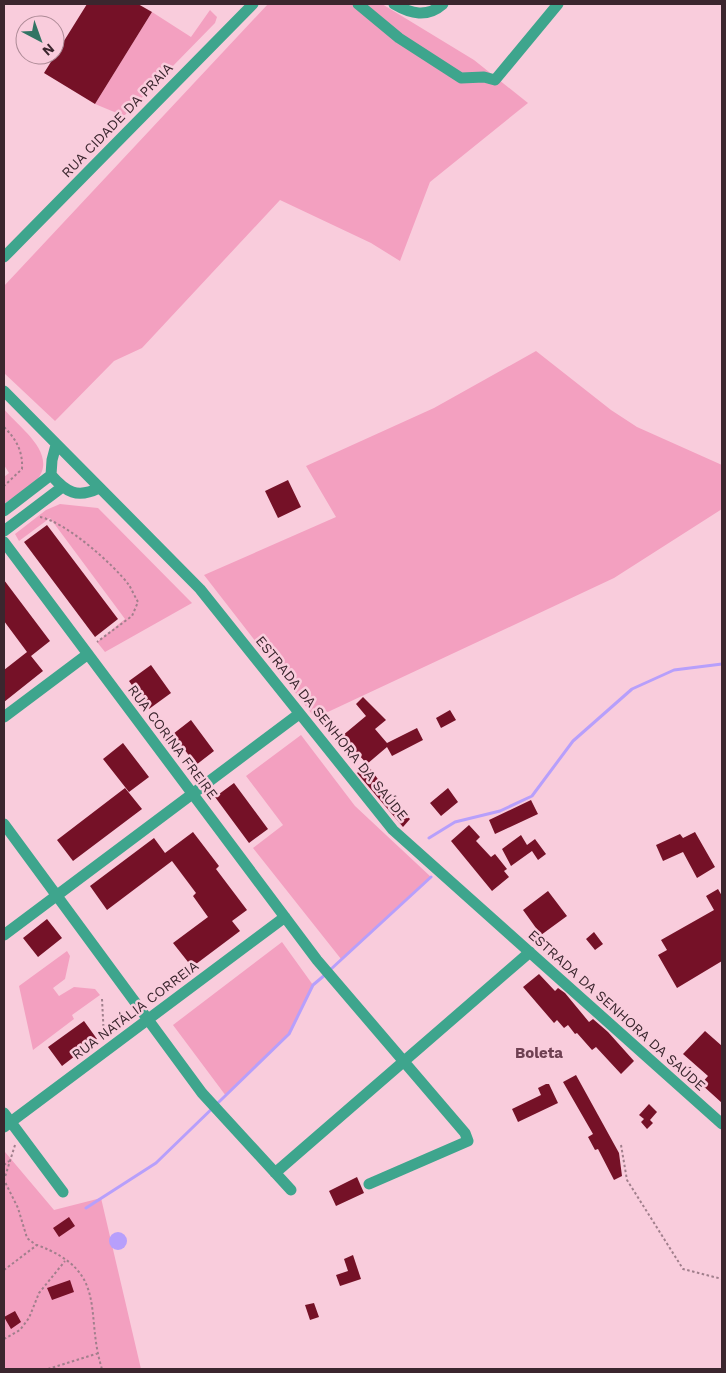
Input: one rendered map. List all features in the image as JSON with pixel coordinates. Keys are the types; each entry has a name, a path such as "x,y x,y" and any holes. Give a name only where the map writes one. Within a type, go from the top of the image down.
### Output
{"street":[{"path":"242,15 248,4"},
{"name":"RUA CIDADE DA PRAIA","path":"4,258 253,4"},
{"path":"358,4 399,38 461,78 484,77 494,80 558,4"},
{"path":"394,4 408,12 422,14 442,4"},
{"name":"ESTRADA DA SENHORA DA SAÚDE","path":"4,391 200,589 253,652 299,714 393,830 722,1124"},
{"path":"56,445 52,460 51,476 61,488 81,494 99,488"},
{"path":"4,511 51,476"},
{"path":"4,531 61,488"},
{"name":"RUA CORINA FREIRE","path":"4,542 320,964 465,1133 468,1141 369,1184"},
{"path":"4,718 88,654"},
{"path":"4,935 299,714"},
{"path":"4,824 205,1096 291,1190"},
{"name":"RUA NATÁLIA CORREIA","path":"6,1121 285,917"},
{"path":"275,1173 530,952"},
{"path":"6,1121 20,1134 63,1192"}],"path":[{"path":"4,427 13,437 23,458 22,468 4,486"},
{"path":"38,517 51,519 112,567 129,585 138,602 132,616 97,642"},
{"path":"102,999 104,1038"},
{"path":"20,1134 9,1161 4,1180 18,1208 27,1238 37,1245 51,1250 86,1280 91,1296 102,1369"},
{"path":"621,1145 627,1180 683,1269 722,1279"},
{"path":"4,1165 9,1161"},
{"path":"4,1270 37,1245"},
{"path":"4,1339 20,1330 29,1318 39,1293 65,1261"},
{"path":"48,1369 99,1353"}],"shaded area":[{"path":"268,4 382,4 474,60 528,103 430,182 400,261 371,243 280,200 142,348 114,361 55,421 4,373 4,286"},
{"path":"210,10 217,17 215,23 124,116 95,104 152,12 191,37"},
{"path":"536,351 611,410 637,427 722,465 722,509 614,578 315,718 204,575 336,517 306,466 434,408"},
{"path":"4,409 34,442 40,451 43,461 42,471 36,481 4,504 4,477 9,473 4,465"},
{"path":"60,504 98,508 192,603 105,652 97,642 125,619 50,518 19,541 15,534 46,510"},
{"path":"301,735 355,806 431,877 341,959 253,848 283,825 246,776"},
{"path":"282,942 313,985 289,1034 226,1096 173,1025"},
{"path":"67,951 70,956 65,979 53,988 59,996 74,987 95,989 100,995 72,1015 74,1019 33,1050 19,986"},
{"path":"5,1152 54,1210 101,1198 141,1369 4,1369"},
{"path":"118,1232 124,1235 127,1241 124,1247 118,1250 112,1247 109,1241 112,1235"}],"building":[{"path":"87,4 138,4 152,12 95,104 44,73 49,65 65,65 65,39"},
{"path":"288,480 301,507 278,518 265,491"},
{"path":"47,525 118,619 95,637 24,542"},
{"path":"4,580 50,641 31,656 43,671 4,702 4,670 27,652 4,621"},
{"path":"151,665 171,693 149,709 129,681"},
{"path":"363,697 386,720 375,729 387,743 417,728 423,740 392,756 387,747 367,764 342,736 366,716 356,704"},
{"path":"450,710 456,720 441,728 436,718"},
{"path":"191,720 214,751 196,765 173,734"},
{"path":"123,743 149,777 129,792 103,759"},
{"path":"367,764 385,789 382,791 410,819 403,827 357,773"},
{"path":"234,783 268,829 249,843 215,797"},
{"path":"125,788 142,809 73,861 57,840"},
{"path":"448,788 458,802 441,816 430,803"},
{"path":"531,800 538,814 495,834 489,820"},
{"path":"469,825 480,837 476,841 491,857 495,854 507,869 504,871 509,877 492,891 451,841"},
{"path":"193,832 219,866 216,869 247,910 232,921 240,931 192,967 173,943 208,917 193,896 196,893 172,861 107,910 90,886 154,838 165,853"},
{"path":"695,832 715,867 697,878 683,852 663,861 656,845 680,834 683,838"},
{"path":"521,835 527,845 535,839 546,854 538,860 532,851 511,866 502,849"},
{"path":"718,889 722,896 722,961 677,988 658,955 667,950 661,940 714,910 706,896"},
{"path":"548,891 567,916 541,935 523,910"},
{"path":"47,919 62,938 38,957 23,938"},
{"path":"594,932 603,944 595,950 586,939"},
{"path":"539,974 555,991 558,988 565,993 589,1022 593,1019 608,1032 634,1061 621,1074 596,1047 592,1050 568,1025 564,1028 557,1020 554,1023 523,987"},
{"path":"84,1021 97,1039 62,1066 48,1047"},
{"path":"705,1031 722,1046 722,1103 701,1084 708,1076 683,1054"},
{"path":"576,1075 619,1153 622,1176 614,1180 598,1149 595,1150 588,1137 593,1134 563,1082"},
{"path":"549,1084 558,1103 518,1122 512,1109 541,1095 538,1088"},
{"path":"649,1104 657,1112 650,1120 653,1123 647,1129 641,1122 644,1119 639,1115"},
{"path":"357,1177 364,1193 336,1206 329,1191"},
{"path":"69,1217 75,1226 59,1237 53,1228"},
{"path":"353,1255 361,1279 340,1286 336,1275 348,1271 344,1259"},
{"path":"70,1280 74,1292 52,1300 47,1288"},
{"path":"314,1303 319,1317 310,1320 305,1305"},
{"path":"15,1311 21,1322 11,1329 4,1317"}],"waterway":[{"path":"429,838 455,822 500,811 532,796 573,741 632,689 674,670 722,664"},
{"path":"330,970 431,877"},
{"path":"86,1208 156,1163 289,1034 313,985 326,974"}],"district":[{"name":"Boleta","path":"539,1053"}]}
